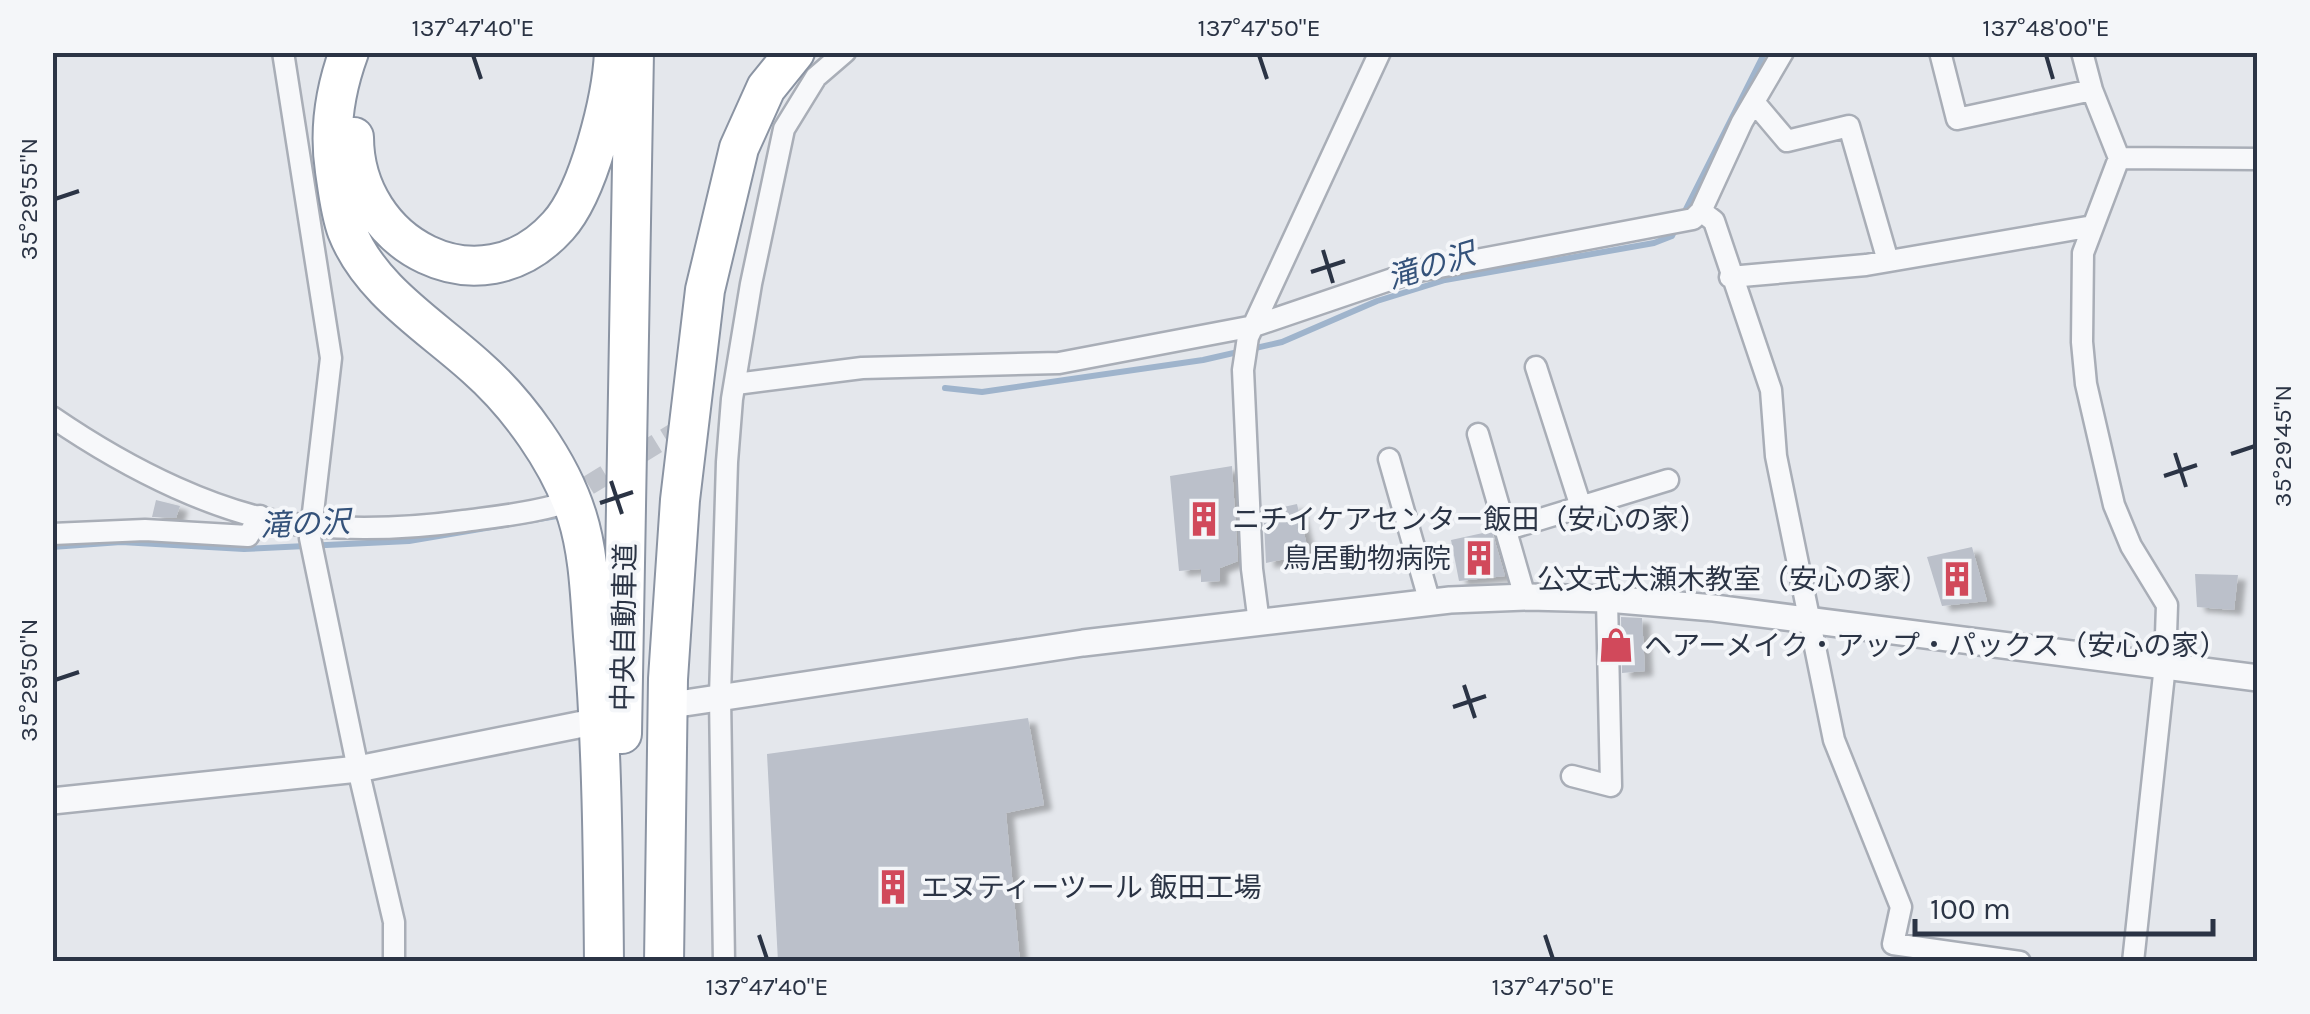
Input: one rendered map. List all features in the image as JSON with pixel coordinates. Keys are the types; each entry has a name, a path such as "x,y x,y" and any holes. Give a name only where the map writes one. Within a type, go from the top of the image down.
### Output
{"highway":[{"path":"349,52 339,86 332,147 347,231 387,290 479,368 521,413 541,441 576,514 587,567 597,693 604,962"},
{"path":"374,52 354,117 354,151 367,197 393,233 421,254 442,263 486,266 526,252 560,224 592,164 614,52"},
{"name":"中央自動車道","path":"620,962 634,52"},
{"name":"中央自動車道","path":"645,962 659,52"},
{"path":"664,962 668,679 680,500 704,290 738,148 766,88 795,52"}],"street":[{"path":"283,52 331,358 311,540 394,922 394,962"},
{"path":"724,962 720,696 727,462 734,392 784,129 816,77 845,52"},
{"path":"1259,623 1252,570 1243,362 1251,331 1380,52"},
{"path":"1697,215 1783,52"},
{"path":"1940,52 1957,119 2092,90"},
{"path":"2082,52 2092,90 2119,158 2083,254 2082,342 2086,384 2114,505 2132,546 2167,605 2165,665 2132,962"},
{"path":"1754,102 1787,141 1850,126 1888,262"},
{"path":"2119,158 2258,159"},
{"path":"698,418 734,392 862,368 1059,363 1251,331 1413,272 1697,215 1714,221 1771,390 1776,456 1834,740 1901,907 1892,944 2020,962"},
{"path":"1730,277 1888,262 2093,226"},
{"path":"1536,368 1580,507"},
{"path":"52,418 89,442 188,493 260,516 311,540 554,506"},
{"path":"1478,434 1525,598"},
{"path":"1389,459 1430,603"},
{"path":"1506,530 1668,480"},
{"path":"52,534 145,530 248,536 260,516"},
{"path":"678,704 1083,643 1430,603 1525,598 1607,599 1808,620 2258,678"},
{"path":"1572,776 1612,786 1607,599"},
{"path":"52,801 358,769 583,724"}],"building":[{"name":"ニチイケアセンター飯田（安心の家）","path":"1232,466 1238,561 1220,568 1220,581 1201,582 1201,569 1179,571 1170,476"},
{"path":"156,500 180,506 176,518 152,517"},
{"path":"1297,504 1309,554 1266,563 1264,523 1272,522 1270,510"},
{"name":"鳥居動物病院","path":"1492,531 1505,576 1459,581 1451,540"},
{"name":"公文式大瀬木教室（安心の家）","path":"1972,547 1987,601 1942,606 1927,557"},
{"path":"2195,574 2238,575 2234,610 2197,607"},
{"path":"1621,617 1642,618 1645,671 1622,673"},
{"name":"エヌティーツール 飯田工場","path":"1028,718 1044,805 1006,813 1020,962 778,962 767,754"}],"waterway":[{"name":"滝の沢","path":"1683,215 1765,52"},
{"name":"滝の沢","path":"945,388 982,392 1203,360 1282,342 1377,301 1445,280 1654,243 1672,236 1677,226"},
{"name":"滝の沢","path":"52,547 121,542 244,549 409,541 557,516"}],"tunnel":[{"path":"563,501 692,422"}],"place":[{"name":"ニチイケアセンター飯田（安心の家）","path":"1204,519"},
{"name":"鳥居動物病院","path":"1479,558"},
{"name":"公文式大瀬木教室（安心の家）","path":"1957,579"},
{"name":"ヘアーメイク・アップ・パックス（安心の家）","path":"1616,645"},
{"name":"エヌティーツール 飯田工場","path":"893,887"}]}
